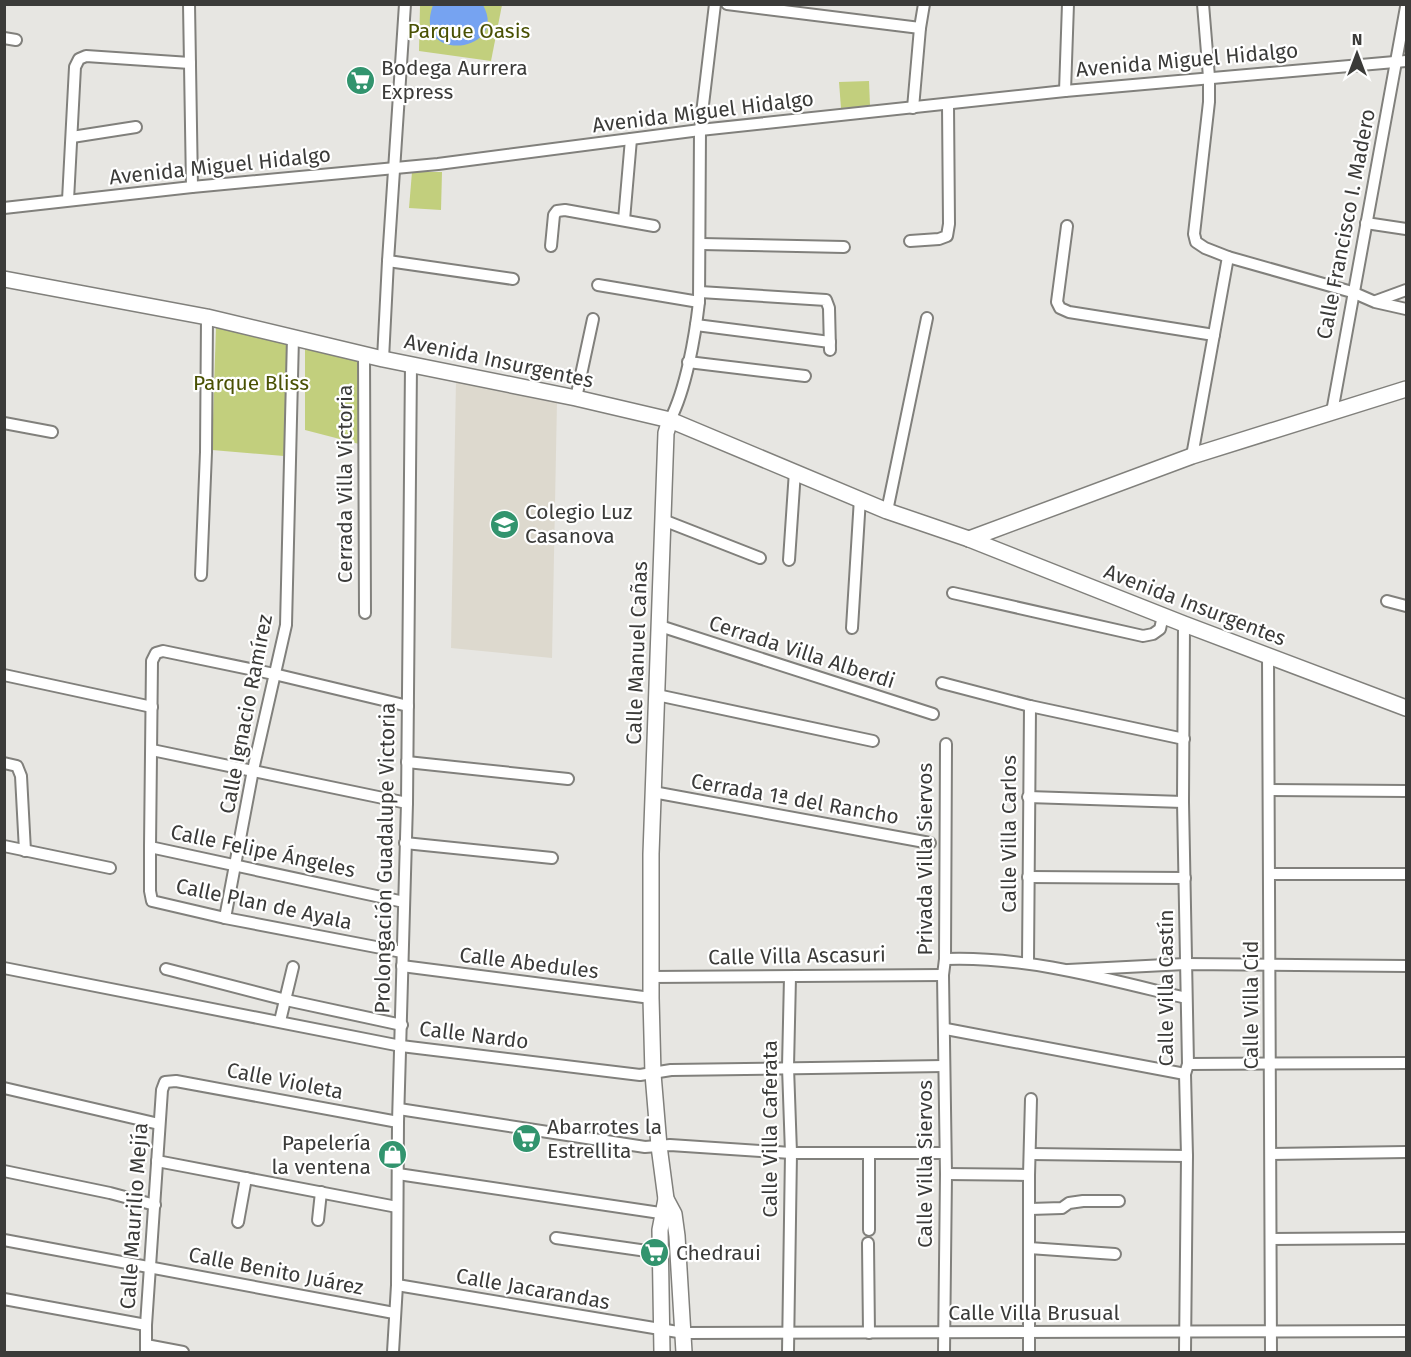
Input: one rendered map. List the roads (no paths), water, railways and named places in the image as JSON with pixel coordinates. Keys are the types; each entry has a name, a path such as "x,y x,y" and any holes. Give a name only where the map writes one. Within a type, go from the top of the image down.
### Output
{"street":[{"path":"189,4 192,188"},
{"path":"383,359 405,4"},
{"name":"Calle Manuel Cañas","path":"684,1353 684,1333 658,1146 653,1074 651,977 653,792 666,433 676,407 696,325 699,297 700,130 715,4"},
{"path":"727,4 812,9 920,28"},
{"path":"913,108 924,4"},
{"path":"1065,91 1068,4"},
{"path":"1203,4 1209,102 1194,234 1196,242 1204,248 1228,257 1352,292 1375,302 1407,309"},
{"name":"Calle Francisco I. Madero","path":"1332,412 1352,292 1402,62 1407,7"},
{"path":"4,38 16,40"},
{"path":"68,200 75,67 79,59 86,56 190,63"},
{"name":"Avenida Miguel Hidalgo","path":"4,208 395,168 700,130 1065,91 1402,62"},
{"path":"910,241 939,239 947,236 949,224 948,105"},
{"path":"72,136 136,127"},
{"path":"624,220 631,139"},
{"path":"551,246 554,215 557,211 565,210 654,226"},
{"path":"1366,223 1407,229"},
{"path":"1067,226 1057,302 1060,308 1069,312 1214,335"},
{"path":"700,244 844,247"},
{"path":"1192,456 1228,257"},
{"path":"388,261 513,279"},
{"name":"Avenida Insurgentes","path":"4,279 207,317 383,359 576,398 670,420 887,511 969,539 1163,616 1407,708"},
{"path":"598,285 699,297 826,300 829,308 830,346 696,325"},
{"path":"1375,302 1407,290"},
{"path":"201,575 206,453 207,317"},
{"path":"576,398 593,318"},
{"path":"887,511 927,318"},
{"name":"Calle Ignacio Ramírez","path":"225,918 286,625 293,337"},
{"name":"Cerrada Villa Victoria","path":"364,354 365,613"},
{"path":"688,362 805,376"},
{"name":"Prolongación Guadalupe Victoria","path":"393,1353 397,1285 398,1122 407,803 411,365"},
{"path":"969,539 1192,456 1407,389"},
{"path":"4,423 52,432"},
{"path":"789,560 795,471"},
{"path":"852,628 860,498"},
{"path":"663,520 760,558"},
{"path":"953,592 1143,636 1153,634 1160,629 1163,616"},
{"path":"1387,602 1407,606"},
{"name":"Calle Villa Castín","path":"1184,624 1183,802 1187,1069 1185,1353"},
{"name":"Cerrada Villa Alberdi","path":"660,626 933,714"},
{"path":"150,847 152,661 156,653 163,651 274,674 408,706"},
{"name":"Calle Villa Cid","path":"1268,656 1271,1353"},
{"path":"4,675 152,708"},
{"path":"942,683 1030,706 1184,740"},
{"path":"657,695 873,741"},
{"name":"Calle Villa Carlos","path":"1028,963 1030,706"},
{"name":"Privada Villa Siervos","path":"943,975 946,744"},
{"path":"152,750 407,803"},
{"path":"4,762 17,766 21,776 25,851"},
{"path":"407,762 568,779"},
{"path":"1269,790 1407,791"},
{"name":"Cerrada 1ª del Rancho","path":"653,792 930,843"},
{"path":"1028,798 1183,802"},
{"path":"405,843 552,858"},
{"path":"4,846 110,868"},
{"name":"Calle Felipe Ángeles","path":"150,847 404,902"},
{"name":"Calle Plan de Ayala","path":"150,847 152,901 225,918 402,952"},
{"path":"1269,874 1407,874"},
{"path":"1028,878 1185,878"},
{"path":"945,959 976,958 1028,963 1068,970 1186,998"},
{"path":"1068,970 1185,964 1407,966"},
{"name":"Calle Abedules","path":"402,966 651,998"},
{"path":"280,1021 293,967"},
{"name":"Calle Nardo","path":"4,968 400,1046 640,1075 671,1070 944,1066"},
{"path":"166,969 286,1000 402,1025"},
{"name":"Calle Villa Ascasuri","path":"651,977 943,975"},
{"name":"Calle Villa Siervos","path":"943,975 946,1029 944,1353"},
{"name":"Calle Villa Caferata","path":"788,1353 791,1154 788,1067 790,976"},
{"path":"946,1029 1187,1069 1271,1063 1407,1063"},
{"name":"Calle Violeta","path":"165,1082 176,1081 398,1122"},
{"name":"Calle Maurilio Mejía","path":"146,1349 159,1124 162,1090 165,1082"},
{"path":"4,1088 159,1124"},
{"path":"1029,1353 1031,1099"},
{"path":"399,1109 645,1147 670,1145 791,1154 945,1153"},
{"path":"1271,1154 1407,1152"},
{"path":"869,1154 869,1230"},
{"path":"1030,1154 1187,1156"},
{"path":"158,1161 397,1207"},
{"path":"4,1171 110,1193 155,1205"},
{"path":"398,1173 667,1209"},
{"path":"946,1174 1029,1175"},
{"path":"238,1222 246,1178"},
{"path":"318,1220 321,1192"},
{"path":"1030,1209 1062,1208 1069,1203 1083,1201 1119,1201"},
{"name":"Calle Manuel Cañas","path":"662,1353 661,1253 667,1209"},
{"path":"556,1238 661,1253"},
{"path":"1271,1239 1407,1238"},
{"name":"Calle Benito Juárez","path":"4,1240 394,1313"},
{"path":"868,1243 869,1333"},
{"path":"1029,1248 1115,1254"},
{"name":"Calle Jacarandas","path":"397,1285 663,1330"},
{"path":"4,1299 146,1325"},
{"name":"Calle Villa Brusual","path":"663,1330 684,1333 788,1334 1407,1331"},
{"path":"146,1349 183,1353"}],"water":[{"path":"433,5 483,5 488,21 483,34 473,42 460,46 446,44 435,37 430,24"}],"place":[{"name":"Bodega Aurrera Express","path":"360,80"},
{"name":"Colegio Luz Casanova","path":"504,524"},
{"name":"Abarrotes la Estrellita","path":"526,1139"},
{"name":"Papelería la ventena","path":"392,1155"},
{"name":"Chedraui","path":"655,1253"}],"park label":[{"name":"Parque Oasis","path":"469,31"},
{"name":"Parque Bliss","path":"251,383"}]}
